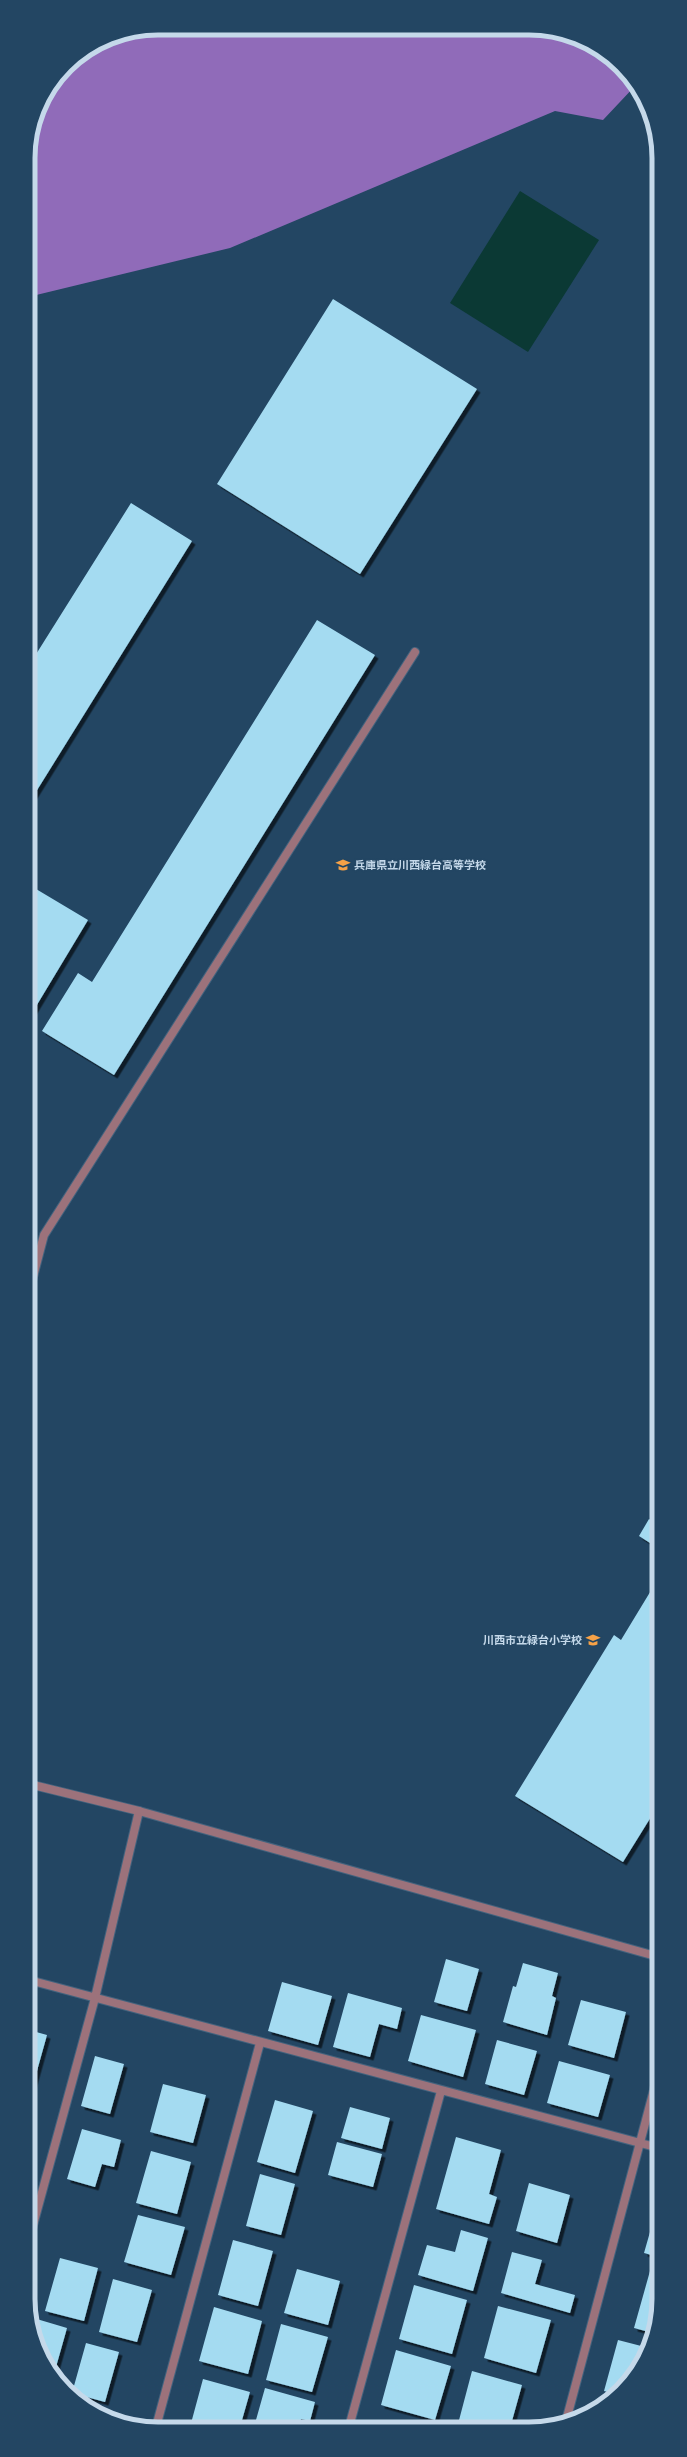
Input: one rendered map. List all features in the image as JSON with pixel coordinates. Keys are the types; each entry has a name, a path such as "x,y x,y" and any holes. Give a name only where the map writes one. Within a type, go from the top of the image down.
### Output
{"street":[{"path":"35,1269 44,1235 415,652"},
{"path":"35,1785 139,1811 652,1955"},
{"path":"35,2218 95,1998 139,1811"},
{"path":"35,1982 440,2091 652,2146"},
{"path":"157,2422 260,2043"},
{"path":"350,2422 440,2091"},
{"path":"568,2415 652,2097"}],"shaded area":[{"path":"529,35 553,37 576,44 610,66 631,90 603,120 555,111 230,248 35,295 36,142 44,111 61,83 77,66 90,56 111,44 142,36"},
{"path":"520,191 599,240 528,352 450,303"}],"building":[{"path":"333,299 477,389 360,574 217,484"},
{"path":"131,503 192,541 35,793 35,656"},
{"path":"317,620 375,655 114,1075 42,1031 78,973 92,982"},
{"path":"35,888 88,920 35,1008"},
{"path":"649,1519 652,1521 652,1544 639,1536"},
{"path":"652,1589 652,1815 623,1862 515,1796 614,1635 621,1640"},
{"path":"446,1959 479,1969 467,2011 434,2002"},
{"path":"523,1963 558,1973 552,1996 556,1998 547,2035 503,2022 513,1986 516,1987"},
{"path":"282,1982 332,1996 318,2045 268,2031"},
{"path":"348,1993 402,2008 397,2029 379,2024 370,2057 333,2047"},
{"path":"581,2000 626,2012 614,2058 568,2045"},
{"path":"421,2015 476,2030 463,2077 408,2061"},
{"path":"35,2032 47,2035 35,2078"},
{"path":"497,2040 537,2051 524,2095 485,2084"},
{"path":"95,2056 124,2064 110,2114 81,2106"},
{"path":"559,2061 610,2075 598,2117 547,2103"},
{"path":"163,2084 206,2095 193,2143 150,2132"},
{"path":"275,2100 313,2111 295,2173 257,2162"},
{"path":"350,2107 390,2118 382,2149 341,2138"},
{"path":"82,2129 121,2140 114,2167 102,2164 95,2187 67,2179"},
{"path":"456,2137 501,2150 489,2194 497,2197 489,2224 436,2209"},
{"path":"337,2142 382,2154 373,2187 328,2175"},
{"path":"151,2151 191,2162 177,2214 136,2203"},
{"path":"260,2174 295,2184 281,2235 246,2226"},
{"path":"529,2183 570,2195 557,2243 516,2231"},
{"path":"138,2215 185,2227 171,2275 124,2262"},
{"path":"652,2225 652,2255 644,2253"},
{"path":"461,2230 488,2238 473,2291 418,2275 427,2245 455,2252"},
{"path":"233,2240 273,2251 258,2306 218,2295"},
{"path":"512,2252 542,2260 535,2284 575,2295 570,2313 501,2293"},
{"path":"60,2258 98,2268 84,2321 45,2311"},
{"path":"297,2269 340,2281 328,2325 284,2313"},
{"path":"650,2271 652,2271 652,2307 648,2331 634,2328"},
{"path":"113,2279 152,2290 137,2342 99,2332"},
{"path":"414,2285 467,2300 452,2354 399,2339"},
{"path":"498,2306 551,2320 536,2373 484,2358"},
{"path":"214,2307 262,2321 248,2374 199,2361"},
{"path":"37,2319 67,2328 56,2367 48,2353 39,2331"},
{"path":"281,2324 328,2337 312,2392 266,2380"},
{"path":"618,2340 642,2346 631,2367 616,2386 608,2392 604,2391"},
{"path":"86,2343 119,2352 105,2402 83,2396 73,2388"},
{"path":"396,2350 451,2366 435,2420 381,2405"},
{"path":"472,2371 522,2385 512,2422 459,2422"},
{"path":"203,2379 250,2392 241,2422 191,2422"},
{"path":"265,2388 315,2402 310,2421 301,2419 300,2422 255,2422"}],"place":[{"name":"兵庫県立川西緑台高等学校","path":"343,865"},
{"name":"川西市立緑台小学校","path":"593,1640"}]}
